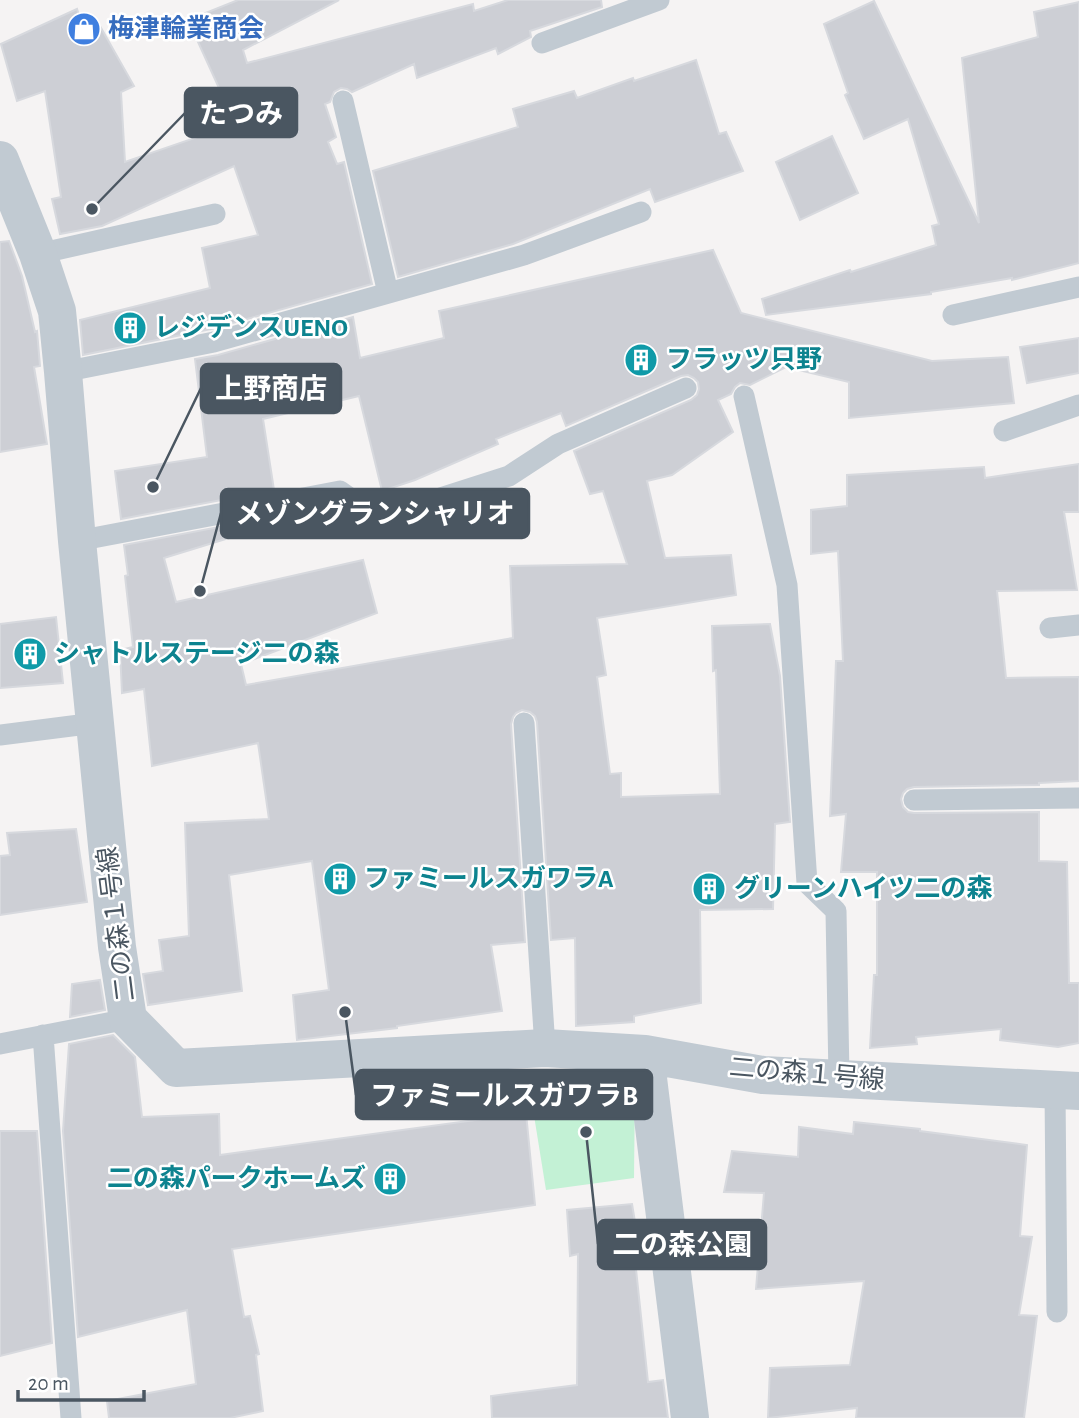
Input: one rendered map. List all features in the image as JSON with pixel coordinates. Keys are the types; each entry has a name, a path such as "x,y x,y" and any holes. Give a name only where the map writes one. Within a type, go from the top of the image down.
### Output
{"street":[{"name":"二の森１号線","path":"0,160 38,254 57,311 117,947 128,1019 176,1068 545,1048 645,1054 763,1075 1067,1091"},
{"path":"645,1054 690,1418"}],"lane":[{"path":"542,43 659,0"},
{"path":"343,101 388,293"},
{"path":"64,372 214,342 524,255 641,212"},
{"path":"38,254 215,214"},
{"path":"953,315 1079,287"},
{"path":"77,541 340,491 378,518 509,477 558,444 686,388"},
{"path":"744,396 787,585 807,883 836,911 839,1078"},
{"path":"1004,431 1079,405"},
{"path":"1050,628 1079,625"},
{"path":"0,735 95,723"},
{"path":"524,723 545,1048"},
{"path":"915,800 1079,798"},
{"path":"0,1044 128,1019"},
{"path":"43,1035 71,1418"},
{"path":"1057,1312 1067,1091"}],"green space":[{"path":"527,1072 580,1076 635,1085 634,1178 546,1190"}],"building":[{"path":"238,0 339,0 243,50 247,63 473,4 474,11 508,0 601,0 602,7 530,31 531,37 498,54 496,48 417,78 414,64 352,92 341,88 334,92 330,102 325,104 336,137 328,142 337,164 344,162 372,284 211,329 83,355 80,320 210,288 202,248 258,235 234,166 102,226 60,234 52,199 61,197 45,91 17,101 1,44 77,9 82,25 96,19 134,86 121,92 125,162 224,128 214,103 224,99 188,20"},
{"path":"874,1 979,223 962,58 1038,37 1034,12 1079,2 1079,263 1012,280 931,294 766,315 762,299 936,245 932,226 939,224 908,119 864,139 845,95 848,93 824,24"},
{"path":"696,60 719,134 726,132 743,171 655,202 650,189 513,244 398,277 373,171 518,127 513,109 574,91 577,98"},
{"path":"832,136 858,193 800,220 776,162"},
{"path":"9,241 22,276 35,332 37,331 40,366 34,367 47,444 0,452 0,242"},
{"path":"713,250 741,313 932,361 1008,357 1014,403 849,418 849,382 786,367 750,385 740,383 731,394 718,400 733,432 672,475 647,481 665,558 731,555 736,595 597,618 606,675 597,677 610,774 621,773 621,797 720,794 712,626 770,624 780,676 790,822 775,824 773,909 700,910 701,1003 634,1016 634,1022 576,1026 575,938 551,940 537,722 530,712 522,710 516,713 511,724 525,942 491,945 502,1011 397,1028 297,1040 293,995 329,990 312,861 229,875 242,991 148,1005 143,974 163,971 159,940 189,936 185,823 269,819 258,743 152,766 144,689 122,693 120,650 133,647 124,545 256,520 258,529 164,558 176,602 363,560 377,613 241,664 246,685 513,638 510,566 627,564 603,491 590,494 574,451 691,400 699,389 694,378 681,376 566,426 561,413 496,439 498,444 415,480 382,491 359,396 263,419 274,490 121,519 115,471 207,457 195,359 353,317 360,358 444,338 439,311"},
{"path":"1079,338 1079,373 1027,383 1020,347"},
{"path":"1079,464 1079,512 1064,512 1077,590 997,591 1006,678 1079,677 1079,781 1039,785 914,787 907,789 901,799 903,807 914,813 1039,812 1039,861 1067,862 1069,983 1079,983 1079,1043 1058,1047 1000,1040 1001,1029 916,1037 917,1044 870,1048 874,975 877,975 877,872 841,872 846,814 830,816 836,661 843,661 838,551 811,554 811,510 847,506 847,475 984,467 985,478"},
{"name":"シャトルステージ二の森","path":"56,617 63,683 0,688 0,624"},
{"path":"76,829 87,902 0,915 0,856 10,855 7,833"},
{"path":"100,980 105,1010 70,1017 72,984"},
{"path":"113,1035 135,1057 142,1117 219,1114 220,1155 526,1113 535,1205 232,1249 244,1317 250,1316 259,1354 256,1355 263,1411 230,1418 109,1418 107,1401 196,1384 187,1310 78,1337 63,1131 69,1044"},
{"path":"854,1122 1027,1145 1020,1236 1032,1237 1019,1315 1037,1316 1024,1418 856,1418 857,1408 768,1418 770,1368 850,1365 864,1281 756,1289 764,1193 724,1192 732,1151 798,1157 799,1127 853,1134"},
{"path":"0,1131 37,1131 52,1343 0,1356"},
{"path":"632,1204 638,1240 633,1241 648,1382 663,1380 668,1418 492,1418 491,1396 577,1385 578,1254 570,1256 567,1210"}],"place":[{"name":"梅津輪業商会","path":"84,29"},
{"name":"たつみ","path":"92,209"},
{"name":"レジデンスUENO","path":"130,328"},
{"name":"フラッツ只野","path":"641,360"},
{"name":"上野商店","path":"153,487"},
{"name":"メゾングランシャリオ","path":"200,591"},
{"name":"シャトルステージ二の森","path":"30,654"},
{"name":"ファミールスガワラA","path":"340,879"},
{"name":"グリーンハイツ二の森","path":"709,889"},
{"name":"ファミールスガワラB","path":"345,1012"},
{"name":"二の森公園","path":"586,1132"},
{"name":"二の森パークホームズ","path":"390,1179"}]}
